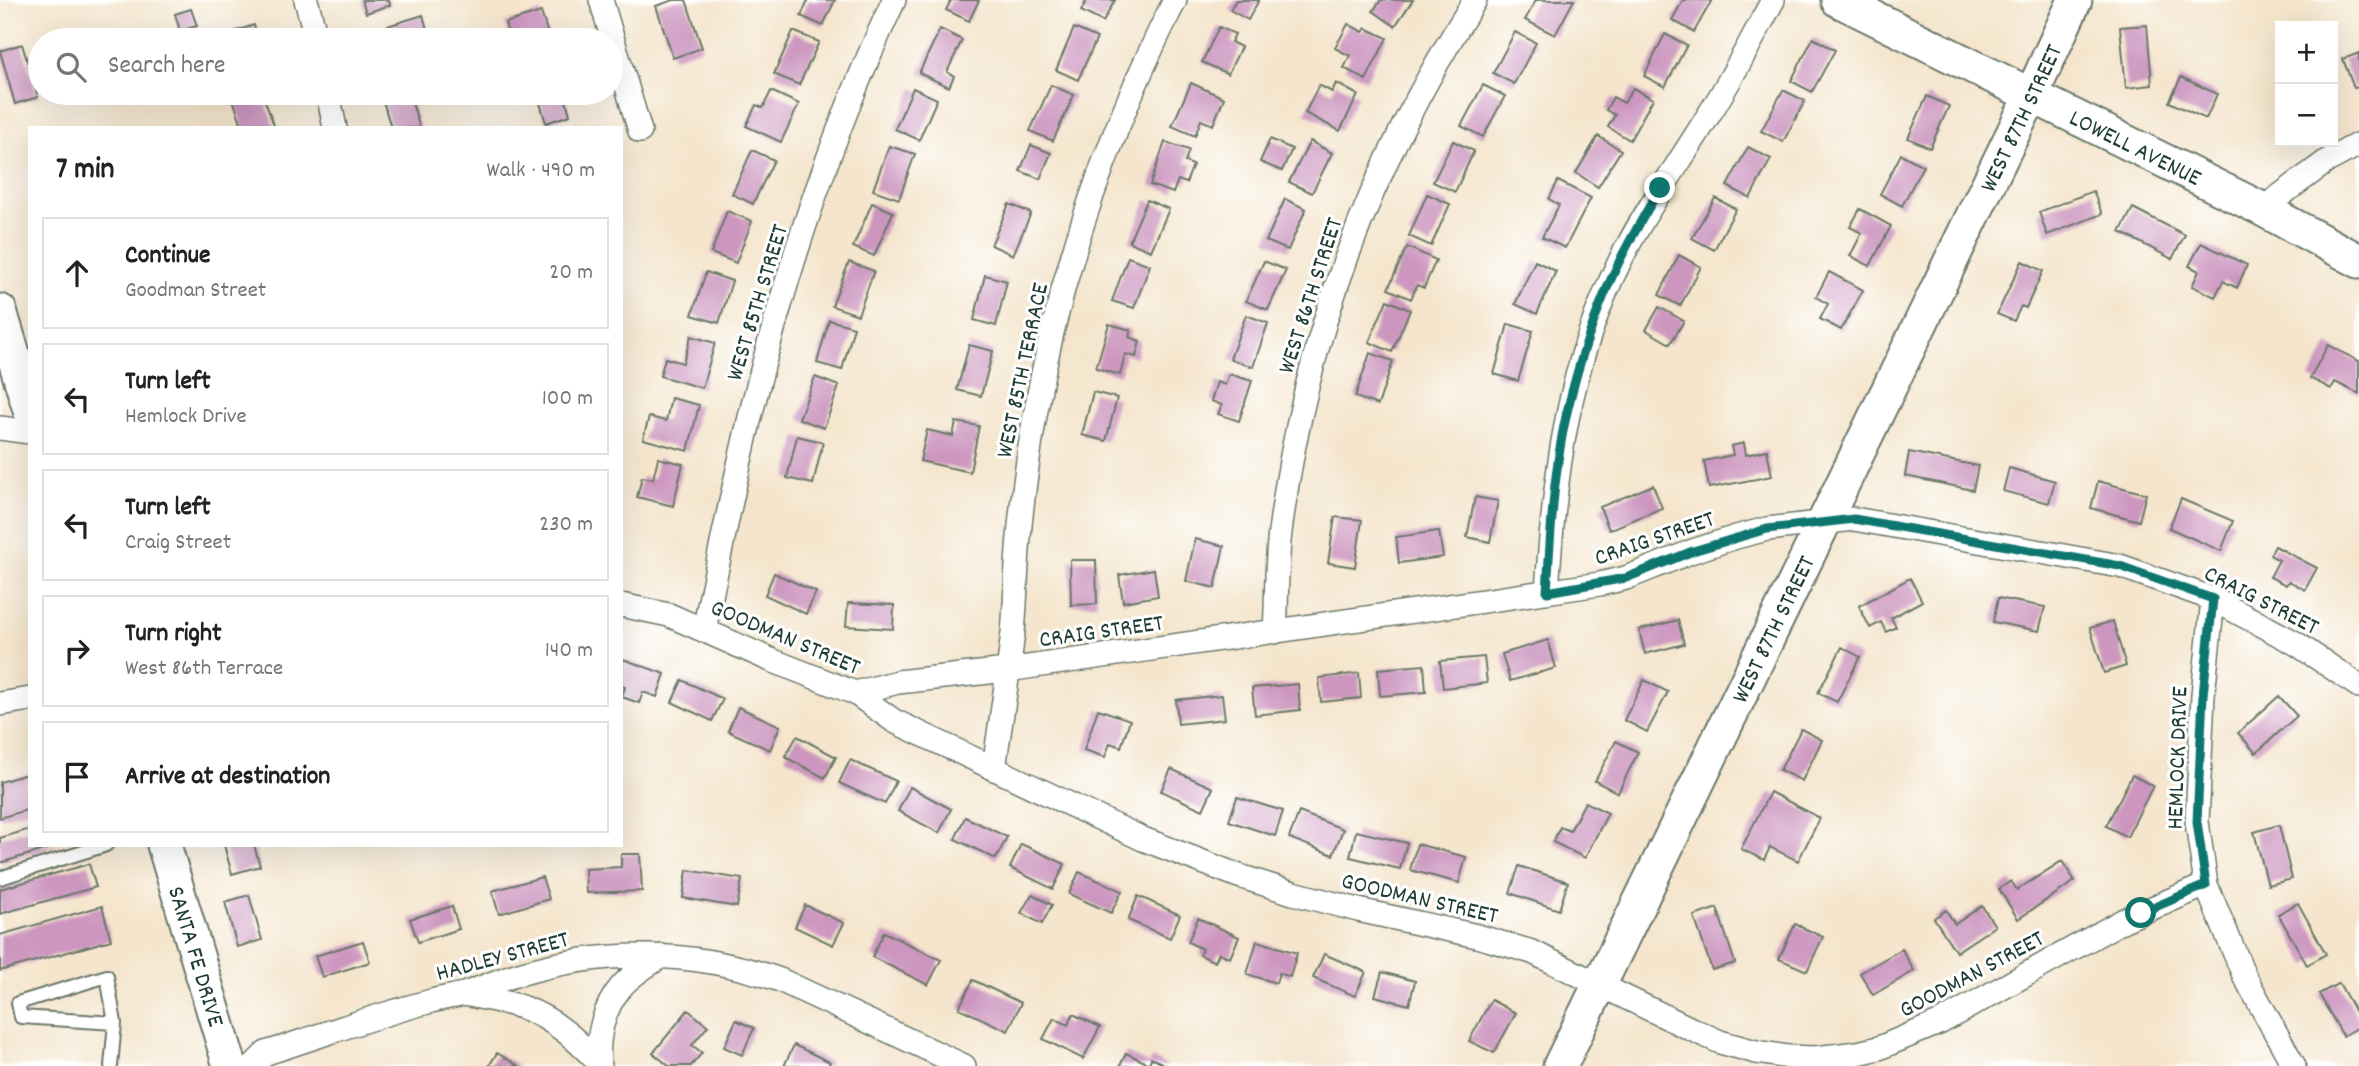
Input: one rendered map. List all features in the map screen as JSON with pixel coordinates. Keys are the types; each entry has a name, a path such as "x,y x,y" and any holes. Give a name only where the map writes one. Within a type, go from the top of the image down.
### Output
{"street":[{"path":"306,0 314,28"},
{"path":"601,0 609,28"},
{"name":"WEST 85TH STREET","path":"704,630 754,400 785,292 851,101 894,0"},
{"name":"WEST 85TH TERRACE","path":"994,769 1013,632 1019,536 1032,436 1053,329 1100,171 1146,59 1175,0"},
{"name":"WEST 86TH STREET","path":"1275,632 1280,535 1290,467 1323,326 1346,256 1377,179 1416,98 1475,0"},
{"path":"1547,592 1551,517 1560,453 1571,395 1589,335 1627,247 1660,188 1733,76 1773,0"},
{"name":"LOWELL AVENUE","path":"1838,0 2262,209 2359,261"},
{"name":"WEST 87TH STREET","path":"1560,1066 2032,94 2075,0"},
{"path":"623,74 640,131"},
{"path":"330,105 335,126"},
{"path":"2262,209 2327,161 2359,144"},
{"path":"0,311 17,351 28,401"},
{"path":"0,428 28,432"},
{"name":"CRAIG STREET","path":"855,692 898,682 1007,670 1547,592 1626,578 1693,551 1767,529 1854,519 2120,566 2213,599 2297,644 2359,686"},
{"name":"HEMLOCK DRIVE","path":"2213,599 2203,695 2197,822 2206,885 2244,975 2294,1066"},
{"name":"GOODMAN STREET","path":"623,606 669,615 771,660 855,692 894,721 1106,823 1239,876 1358,910 1477,936 1532,952 1691,1030 1756,1052 1815,1058 1879,1048 1941,1022 2124,920 2206,885"},
{"path":"0,704 28,698"},
{"name":"SANTA FE DRIVE","path":"165,847 230,1066"},
{"name":"HADLEY STREET","path":"253,1066 266,1053 296,1055 428,1002 464,994 520,973 618,956 662,956 699,958 749,969 780,980 964,1066"},
{"path":"599,1065 598,1038 608,1011 621,988 662,956"},
{"path":"464,994 523,1007 551,1021 576,1039 599,1065"}],"lane":[{"path":"0,878 100,847"},
{"path":"110,1066 115,1023 107,975 18,1003 21,1017 115,1023"}],"building":[{"path":"362,0 389,0 390,5 366,13"},
{"path":"674,0 686,0 702,48 673,58 656,6"},
{"path":"808,0 835,0 823,26 801,16"},
{"path":"951,0 979,0 969,21 946,10"},
{"path":"1087,0 1115,0 1103,22 1081,11"},
{"path":"1236,0 1259,0 1248,20 1230,10"},
{"path":"1381,0 1413,0 1395,26 1373,11"},
{"path":"1536,0 1574,0 1555,35 1525,20"},
{"path":"1683,0 1712,0 1694,32 1672,20"},
{"path":"191,9 197,26 179,28 175,14"},
{"path":"541,12 546,28 506,28 505,23"},
{"path":"423,15 427,28 381,28"},
{"path":"1348,24 1363,32 1366,28 1387,38 1366,80 1344,68 1350,56 1335,48"},
{"path":"2147,25 2152,85 2126,88 2120,27"},
{"path":"1219,27 1235,34 1231,42 1241,47 1228,74 1202,62"},
{"path":"1074,28 1097,38 1078,80 1056,70"},
{"path":"940,29 962,40 947,72 954,76 949,87 919,73"},
{"path":"793,31 819,42 799,85 774,74"},
{"path":"1515,32 1536,43 1514,84 1493,73"},
{"path":"1665,34 1687,45 1665,87 1644,76"},
{"path":"1813,38 1835,50 1812,92 1791,81"},
{"path":"22,44 28,64 28,100 15,104 0,51"},
{"path":"2359,53 2359,87 2354,88 2343,59"},
{"path":"2181,77 2217,94 2206,119 2169,102"},
{"path":"1191,83 1224,98 1213,125 1201,120 1195,136 1172,126"},
{"path":"1336,83 1358,95 1340,131 1305,113 1319,85 1332,92"},
{"path":"1051,85 1074,95 1053,141 1030,131"},
{"path":"1483,85 1505,96 1483,137 1461,126"},
{"path":"913,88 937,99 919,140 895,129"},
{"path":"1633,88 1653,99 1630,140 1608,127 1615,115 1606,110 1613,97 1624,103"},
{"path":"1783,90 1805,101 1783,142 1761,131"},
{"path":"771,91 799,104 781,142 746,126 756,105 763,108"},
{"path":"1927,96 1949,106 1930,148 1908,138"},
{"path":"235,105 266,105 274,126 242,126"},
{"path":"384,105 413,105 419,126 390,126"},
{"path":"541,105 567,105 570,115 546,123"},
{"path":"1598,136 1621,150 1598,187 1576,173"},
{"path":"1270,139 1292,149 1282,171 1260,162"},
{"path":"1310,141 1332,153 1312,193 1289,182"},
{"path":"1453,141 1474,151 1455,192 1433,182"},
{"path":"1165,142 1189,150 1185,162 1193,165 1186,183 1178,180 1173,193 1150,185"},
{"path":"1031,145 1051,153 1040,179 1020,171"},
{"path":"889,146 915,154 899,199 873,190"},
{"path":"1748,147 1771,159 1750,198 1727,186"},
{"path":"752,150 774,160 753,204 732,194"},
{"path":"1901,154 1923,166 1902,206 1880,194"},
{"path":"1558,181 1591,198 1565,248 1542,237 1559,205 1549,199"},
{"path":"2093,191 2102,214 2047,235 2039,212"},
{"path":"1427,194 1450,204 1431,246 1409,236"},
{"path":"1715,198 1736,209 1714,250 1692,238"},
{"path":"1285,199 1306,209 1288,250 1266,241"},
{"path":"1147,200 1169,209 1151,251 1129,242"},
{"path":"872,203 893,212 874,256 853,247"},
{"path":"1009,204 1031,213 1013,255 991,245"},
{"path":"2133,208 2185,235 2172,259 2120,232"},
{"path":"1860,209 1891,226 1870,266 1850,256 1862,233 1850,227"},
{"path":"727,211 752,221 736,263 711,253"},
{"path":"2201,243 2247,265 2237,288 2223,281 2215,297 2192,286 2199,271 2189,266"},
{"path":"1407,247 1436,260 1424,288 1417,285 1411,299 1388,289"},
{"path":"1679,255 1701,267 1680,306 1659,295"},
{"path":"1128,257 1150,265 1134,308 1112,301"},
{"path":"1264,261 1286,270 1268,310 1246,301"},
{"path":"1535,261 1556,271 1537,314 1515,304"},
{"path":"2022,261 2043,271 2026,308 2021,306 2014,321 1997,314"},
{"path":"849,262 874,271 858,315 832,306"},
{"path":"706,272 732,281 719,323 692,315"},
{"path":"1829,272 1863,290 1841,330 1820,319 1828,304 1816,297"},
{"path":"985,275 1007,281 996,326 974,320"},
{"path":"1387,300 1410,310 1392,352 1369,342"},
{"path":"1659,307 1684,321 1670,344 1646,330"},
{"path":"1246,315 1268,323 1253,367 1230,359"},
{"path":"829,320 854,327 842,370 817,363"},
{"path":"1109,324 1131,330 1129,337 1140,341 1136,357 1125,354 1120,375 1096,368"},
{"path":"1508,324 1533,331 1518,381 1494,374"},
{"path":"691,336 715,343 702,388 660,376 665,358 683,363"},
{"path":"969,345 993,351 981,396 957,390"},
{"path":"2328,345 2359,361 2359,394 2335,382 2331,389 2310,378"},
{"path":"1370,353 1393,361 1378,405 1355,397"},
{"path":"1229,374 1252,381 1239,421 1218,414 1222,405 1211,401 1217,382 1225,385"},
{"path":"815,377 839,386 824,428 799,419"},
{"path":"1093,392 1117,398 1106,441 1082,435"},
{"path":"671,398 699,405 688,451 643,439 649,417 666,421"},
{"path":"956,422 979,426 970,472 920,461 927,430 953,436"},
{"path":"797,436 823,442 813,484 787,478"},
{"path":"1744,443 1746,455 1767,450 1772,476 1709,488 1704,461 1733,455 1731,446"},
{"path":"1909,452 1978,466 1973,490 1905,476"},
{"path":"658,458 683,464 673,506 637,497 642,477 653,479"},
{"path":"2009,468 2055,481 2049,503 2003,491"},
{"path":"2098,481 2146,494 2139,521 2091,508"},
{"path":"1653,485 1662,508 1609,530 1600,507"},
{"path":"1475,497 1498,501 1490,542 1467,537"},
{"path":"2181,499 2233,521 2221,551 2169,528"},
{"path":"1335,517 1362,520 1355,567 1328,563"},
{"path":"1439,531 1443,557 1399,563 1396,537"},
{"path":"1195,539 1224,546 1215,588 1186,581"},
{"path":"2275,546 2317,568 2305,590 2289,581 2286,585 2270,577 2279,560 2270,555"},
{"path":"1070,560 1096,560 1097,604 1071,605"},
{"path":"1154,569 1158,596 1123,602 1119,575"},
{"path":"774,573 816,592 806,614 765,595"},
{"path":"1910,578 1922,601 1891,618 1896,627 1886,632 1881,622 1870,628 1859,606"},
{"path":"1998,598 2045,607 2039,631 1993,622"},
{"path":"848,603 894,605 893,629 846,626"},
{"path":"1678,620 1684,644 1645,654 1639,630"},
{"path":"2113,621 2126,666 2104,673 2090,628"},
{"path":"1548,640 1556,668 1510,681 1502,654"},
{"path":"1842,647 1860,657 1837,702 1818,693"},
{"path":"1484,657 1487,683 1443,688 1440,661"},
{"path":"623,659 665,674 657,697 643,692 639,703 623,697"},
{"path":"1424,665 1426,692 1380,696 1378,669"},
{"path":"1359,673 1361,698 1321,702 1319,678"},
{"path":"682,680 723,699 712,721 672,702"},
{"path":"1644,680 1668,692 1647,732 1624,720"},
{"path":"1298,684 1300,710 1255,715 1252,688"},
{"path":"1222,695 1225,719 1178,724 1176,700"},
{"path":"2279,696 2297,716 2256,753 2238,733"},
{"path":"738,707 780,726 770,750 728,731"},
{"path":"1098,709 1130,720 1121,747 1110,743 1105,757 1084,750"},
{"path":"1801,729 1822,740 1802,781 1780,770"},
{"path":"797,736 836,757 825,778 785,757"},
{"path":"1616,741 1638,752 1618,793 1595,781"},
{"path":"850,760 896,781 885,804 839,783"},
{"path":"1171,769 1213,788 1203,810 1161,791"},
{"path":"28,774 28,810 0,818 0,782"},
{"path":"2132,775 2153,786 2127,837 2106,826"},
{"path":"910,787 951,809 939,833 898,811"},
{"path":"1770,792 1820,818 1798,861 1770,847 1764,860 1741,849"},
{"path":"1237,797 1283,811 1275,836 1229,821"},
{"path":"1585,802 1608,813 1585,858 1553,842 1560,827 1570,831"},
{"path":"1299,812 1343,829 1333,855 1289,838"},
{"path":"965,817 1007,837 996,859 955,839"},
{"path":"2279,825 2292,879 2268,885 2254,832"},
{"path":"28,830 28,847 54,847 0,863 0,838"},
{"path":"1356,831 1407,843 1400,869 1350,857"},
{"path":"1021,844 1065,864 1053,889 1010,868"},
{"path":"1417,844 1466,857 1459,883 1410,870"},
{"path":"225,847 255,847 260,866 232,874"},
{"path":"621,854 640,854 642,891 586,893 585,869 621,867"},
{"path":"2062,861 2075,881 2018,919 1999,889 2011,881 2017,890"},
{"path":"89,864 96,887 0,914 0,889"},
{"path":"1519,866 1568,882 1559,910 1510,893"},
{"path":"687,870 742,879 737,907 683,898"},
{"path":"1079,872 1122,891 1111,913 1069,894"},
{"path":"542,877 549,899 499,914 492,891"},
{"path":"1032,894 1052,905 1042,924 1021,913"},
{"path":"249,895 262,940 237,947 225,902"},
{"path":"1138,896 1180,915 1170,938 1128,920"},
{"path":"2298,903 2326,954 2307,965 2278,914"},
{"path":"805,905 844,923 833,945 795,927"},
{"path":"102,906 111,940 0,971 0,935"},
{"path":"452,906 459,929 418,942 410,919"},
{"path":"1982,906 1995,926 1956,952 1934,918 1946,910 1955,924"},
{"path":"1717,908 1735,963 1712,970 1694,916"},
{"path":"1198,918 1239,937 1230,958 1219,953 1215,962 1200,955 1202,949 1188,942"},
{"path":"1795,924 1823,937 1807,971 1779,959"},
{"path":"884,932 941,960 928,985 872,957"},
{"path":"363,941 370,962 322,977 315,956"},
{"path":"1257,941 1297,953 1290,977 1279,973 1276,983 1247,974"},
{"path":"1902,949 1914,971 1873,995 1860,973"},
{"path":"1324,954 1366,972 1355,996 1313,978"},
{"path":"1382,972 1415,981 1409,1005 1375,996"},
{"path":"973,980 1021,1003 1008,1031 959,1008"},
{"path":"2339,983 2359,1019 2359,1027 2343,1036 2319,994"},
{"path":"1491,1000 1516,1013 1494,1053 1469,1041"},
{"path":"688,1010 708,1026 692,1045 702,1053 691,1066 669,1066 653,1053"},
{"path":"1073,1014 1100,1027 1083,1059 1043,1039 1054,1018 1068,1025"},
{"path":"736,1020 754,1028 742,1055 724,1047"},
{"path":"794,1045 830,1062 828,1066 784,1066"},
{"path":"497,1053 519,1066 489,1066"},
{"path":"1126,1053 1149,1064 1151,1058 1168,1066 1120,1066"}],"route":[{"path":"1660,188 1621,259 1589,335 1571,395 1551,517 1547,592 1626,578 1693,551 1767,529 1854,519 2120,566 2213,599 2203,695 2197,822 2206,885 2141,913"}]}
